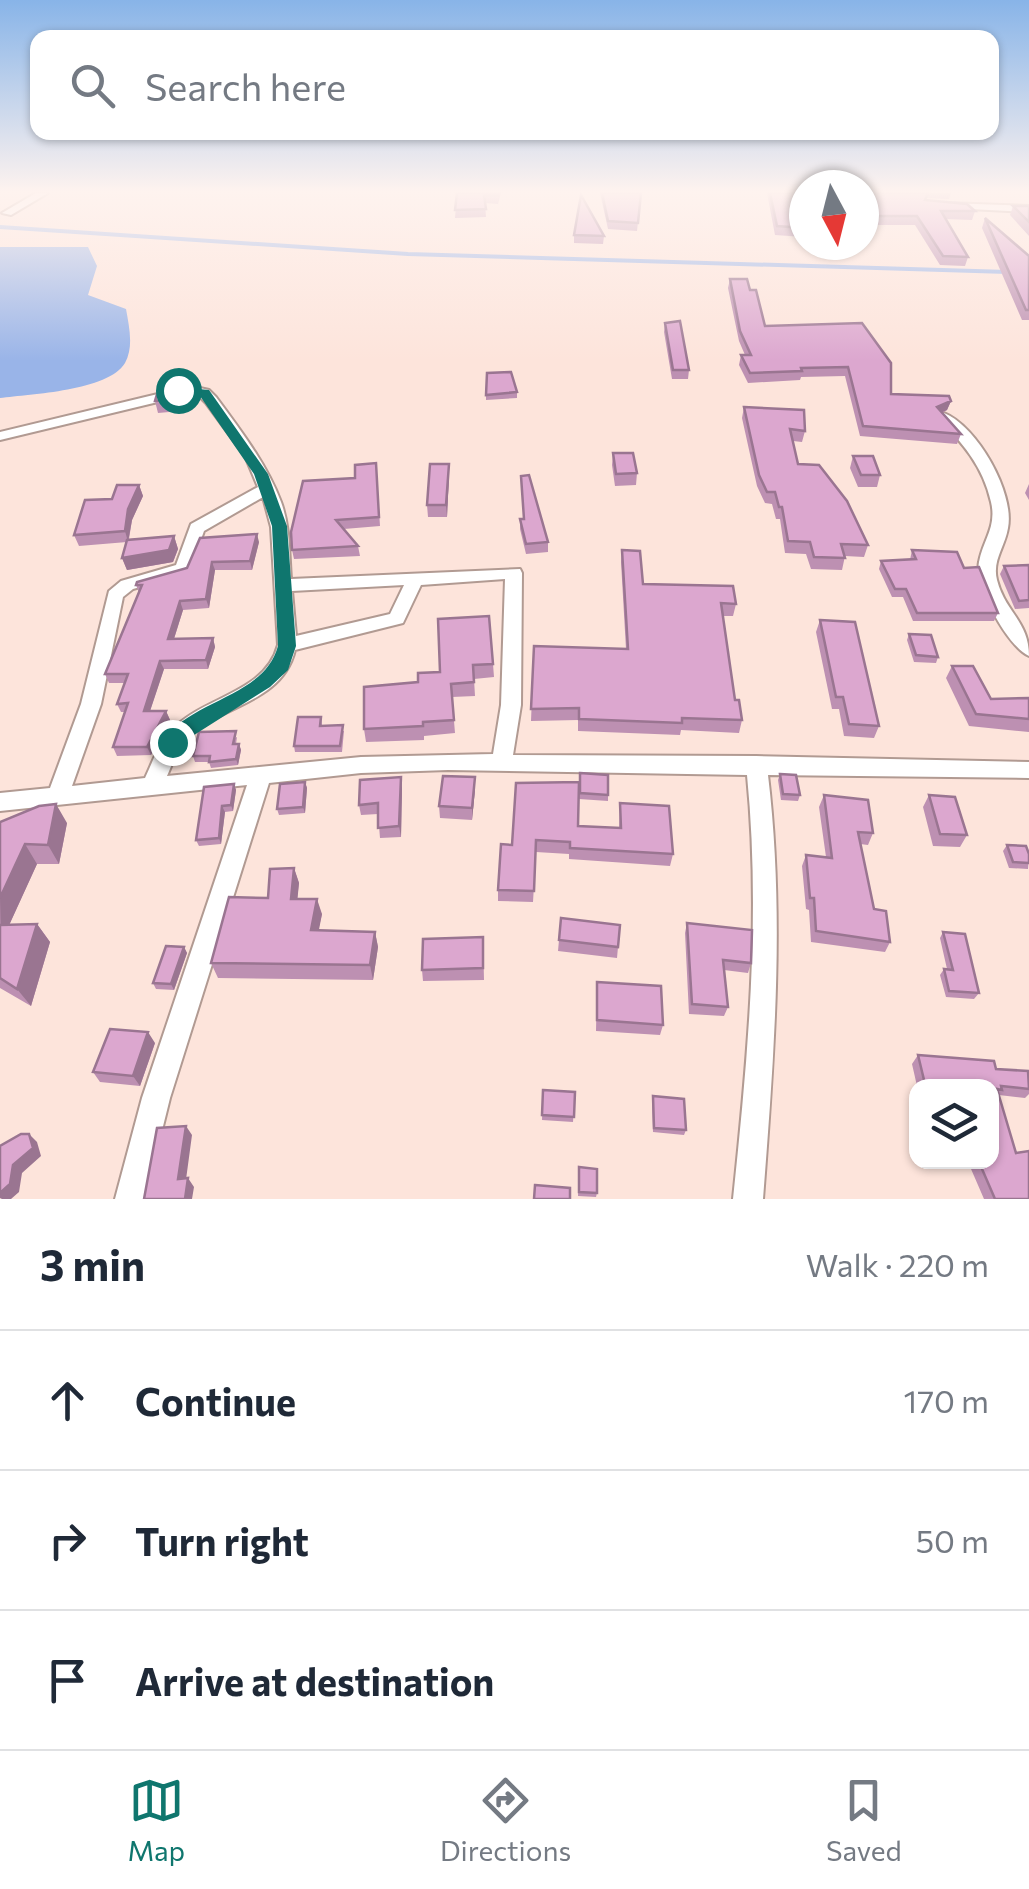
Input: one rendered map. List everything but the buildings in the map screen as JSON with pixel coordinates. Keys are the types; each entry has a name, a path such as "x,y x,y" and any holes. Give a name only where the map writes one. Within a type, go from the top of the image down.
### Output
{"street":[{"path":"0,436 178,390 204,392 252,456 267,488 280,526 287,646 282,665 264,682 187,728 172,742 153,785"},
{"path":"944,417 966,433 995,493 1002,528 986,573 1029,649"},
{"path":"58,794 90,704 116,595 127,585 184,569 197,528 267,488"},
{"path":"283,586 344,579 414,581 514,573 511,705 502,762"},
{"path":"287,646 397,619 414,581"},
{"path":"0,802 361,765 502,762 1029,770"},
{"path":"748,1199 760,1094 768,915 756,764"},
{"path":"130,1199 156,1098 261,775"}],"water":[{"path":"0,249 89,249 97,266 88,295 126,309 130,336 125,363 103,380 86,385 0,398"}],"waterway":[{"path":"332,249 1008,272"}],"route":[{"path":"172,742 187,728 264,682 282,665 287,646 280,526 274,504 252,456 204,392 178,390"}]}
